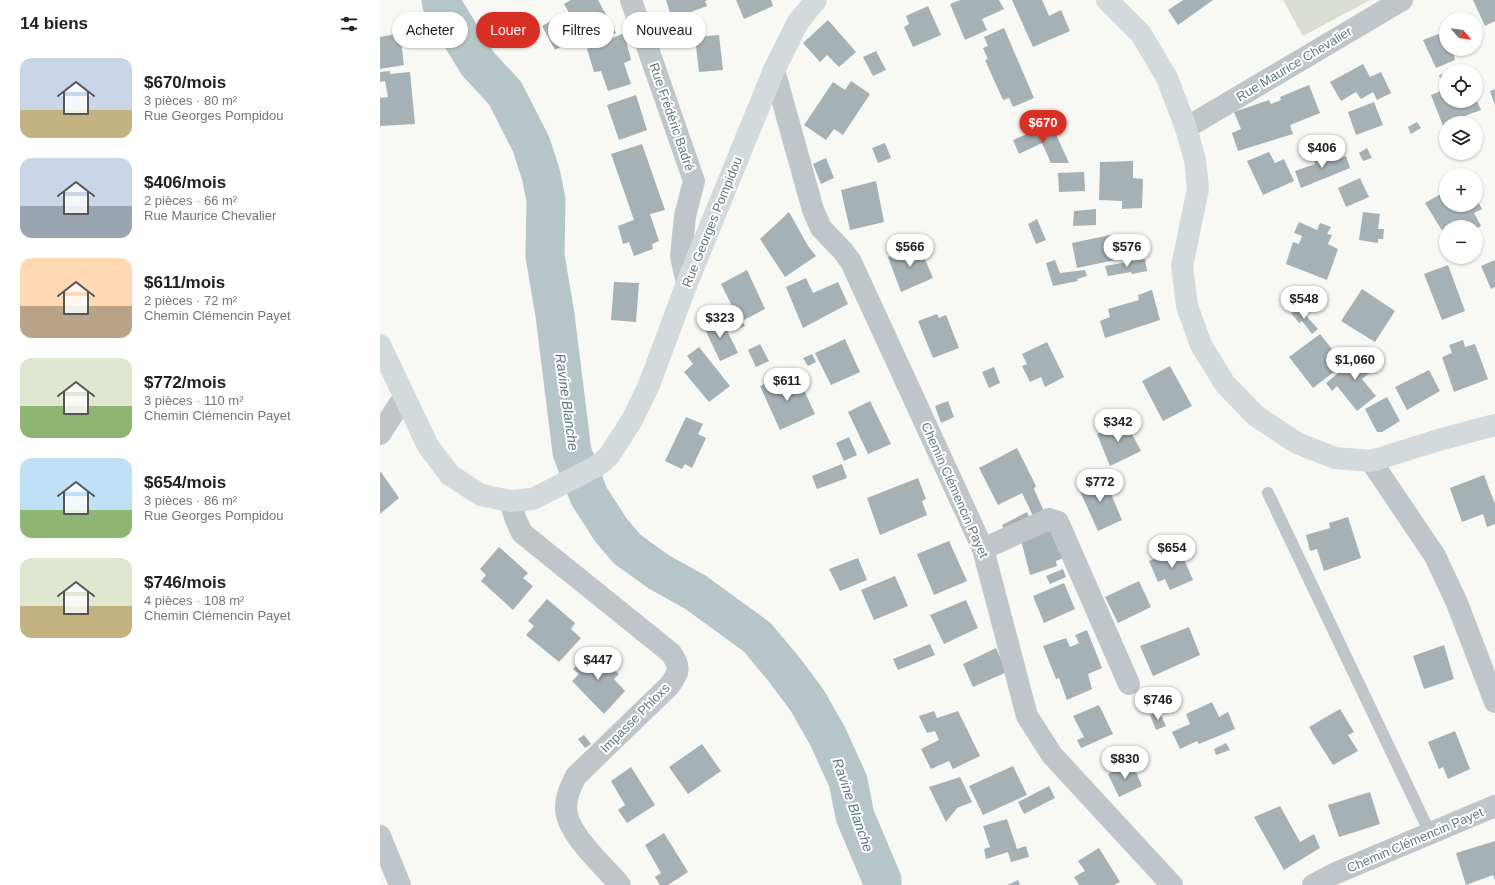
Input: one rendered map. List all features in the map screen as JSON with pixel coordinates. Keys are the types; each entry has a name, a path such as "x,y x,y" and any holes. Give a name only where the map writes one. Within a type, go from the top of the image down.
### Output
{"main road":[{"name":"Rue Georges Pompidou","path":"380,345 428,446 450,475 481,495 510,501 533,499 597,466 610,456 632,420 649,385 687,283 774,70 798,22 816,0"},
{"path":"1106,0 1141,34 1167,78 1186,128 1195,160 1198,189 1182,266 1187,306 1201,345 1225,384 1256,416 1297,443 1335,458 1371,461 1442,439 1495,425"}],"street":[{"name":"Rue Frédéric Badré","path":"631,0 694,181 685,216 680,256 687,283"},
{"name":"Rue Maurice Chevalier","path":"1186,128 1402,0"},
{"name":"Chemin Clémencin Payet","path":"774,70 813,210 821,228 852,262 983,549 1028,716 1052,755 1172,885"},
{"path":"380,434 404,397"},
{"path":"1371,461 1435,556 1457,602 1495,702"},
{"name":"Impasse Phloxs","path":"510,501 522,533 671,653 676,661 678,670 672,682 576,776 568,794 566,809 572,828 582,842 620,885"},
{"path":"983,549 1049,519 1058,522 1129,684"},
{"name":"Chemin Clémencin Payet","path":"1313,885 1339,879 1430,833 1495,806"},
{"path":"380,836 400,885"}],"lane":[{"path":"1268,493 1430,833"}],"shaded area":[{"path":"1283,0 1370,0 1303,36"}],"building":[{"path":"571,0 598,0 605,12 569,12 564,4"},
{"path":"666,0 708,0 705,1 707,6 691,12 670,12"},
{"path":"736,0 771,0 773,6 744,19"},
{"path":"960,0 999,0 1004,9 982,19 987,30 965,40 950,4"},
{"path":"1012,0 1042,0 1049,16 1061,10 1070,31 1033,47"},
{"path":"1183,0 1213,0 1178,25 1168,10"},
{"path":"1473,0 1495,0 1495,21 1485,26 1483,22 1483,12 1479,12"},
{"path":"928,6 941,35 913,47 904,27 909,24 906,16"},
{"path":"828,20 856,52 839,67 827,55 820,62 803,43"},
{"path":"548,23 548,37 542,26"},
{"path":"1004,28 1034,98 1013,107 1009,98 1003,100 985,60 988,59 983,48 988,46 984,37"},
{"path":"622,34 622,48 628,48 631,60 624,63 631,84 608,91 601,71 594,72 587,49 614,48 614,37"},
{"path":"1439,34 1439,56 1454,56 1455,60 1446,64 1439,64 1439,67 1436,68 1423,40"},
{"path":"392,35 392,48 402,48 404,65 380,69 380,37"},
{"path":"719,35 723,70 699,72 696,48 706,48 706,36"},
{"path":"876,51 886,70 873,76 863,57"},
{"path":"1363,64 1370,77 1381,72 1391,93 1377,100 1373,92 1361,99 1356,92 1341,101 1330,82"},
{"path":"390,71 390,74 410,72 415,124 380,126 380,98 388,97 385,81 380,82 380,72"},
{"path":"851,81 870,94 843,135 834,129 826,140 804,125 833,82 845,90"},
{"path":"1309,85 1320,113 1290,125 1293,134 1238,151 1232,133 1241,129 1234,112 1269,100 1271,104 1281,100 1280,97"},
{"path":"1495,89 1495,105 1490,91"},
{"path":"1439,92 1439,108 1480,108 1481,110 1465,116 1439,116 1431,95"},
{"path":"636,95 647,130 619,140 607,105"},
{"path":"1374,102 1383,125 1356,135 1348,112"},
{"path":"1417,122 1421,128 1411,134 1408,127"},
{"path":"1047,125 1053,128 1069,163 1051,163 1042,143 1019,154 1013,140"},
{"path":"885,143 891,158 878,163 872,148"},
{"path":"642,144 665,210 650,214 659,241 652,244 653,249 634,256 629,242 623,244 618,226 634,220 611,154"},
{"path":"1367,148 1372,158 1363,161 1359,153"},
{"path":"1335,151 1338,159 1346,156 1350,168 1301,188 1295,171 1315,164 1314,159"},
{"path":"1269,152 1275,163 1284,159 1294,181 1263,195 1247,161"},
{"path":"826,158 834,178 821,184 813,164"},
{"path":"1133,161 1133,178 1143,179 1142,208 1122,209 1122,201 1099,200 1100,162"},
{"path":"1084,172 1085,191 1059,192 1058,173"},
{"path":"1360,178 1369,197 1346,207 1338,188"},
{"path":"876,181 884,222 850,230 841,190"},
{"path":"1439,195 1439,212 1476,212 1474,213 1478,220 1439,220 1439,226 1425,203"},
{"path":"1096,209 1096,225 1073,226 1074,211"},
{"path":"789,212 808,246 816,256 785,277 760,239"},
{"path":"1363,212 1380,214 1378,229 1384,229 1383,239 1378,239 1378,243 1359,240"},
{"path":"1037,219 1046,240 1036,244 1028,224"},
{"path":"1299,222 1317,230 1320,223 1331,227 1327,234 1332,235 1328,244 1338,249 1327,280 1286,264 1293,242 1299,244 1302,236 1294,233"},
{"path":"1110,235 1115,260 1077,268 1072,243"},
{"path":"919,245 933,278 901,292 888,257"},
{"path":"1145,259 1147,271 1108,276 1105,266"},
{"path":"1055,260 1060,273 1085,270 1087,276 1077,279 1078,281 1053,286 1046,263"},
{"path":"1495,260 1495,287 1491,289 1481,266"},
{"path":"1448,265 1465,311 1442,320 1424,274"},
{"path":"747,270 765,309 742,321 745,326 733,331 726,317 735,312 721,284"},
{"path":"806,278 813,293 838,282 848,304 803,328 786,287"},
{"path":"614,282 639,283 636,322 611,320"},
{"path":"1362,289 1395,311 1375,342 1341,321"},
{"path":"1152,290 1160,320 1105,338 1100,321 1110,317 1108,309 1139,300 1138,295"},
{"path":"1298,307 1318,329 1312,334 1302,321 1299,323 1291,313"},
{"path":"937,314 939,318 946,315 959,348 933,358 918,321"},
{"path":"720,316 738,353 720,361 703,325"},
{"path":"1320,334 1344,364 1313,388 1289,357"},
{"path":"845,339 860,372 831,385 815,353"},
{"path":"1463,340 1465,347 1475,344 1488,379 1454,392 1442,357 1452,353 1449,345"},
{"path":"1047,342 1064,377 1045,387 1041,377 1030,382 1022,366 1027,364 1022,354"},
{"path":"760,344 769,361 756,367 748,350"},
{"path":"699,347 730,386 709,402 684,372 693,364 687,356"},
{"path":"1366,351 1378,366 1362,379 1376,396 1357,411 1337,386 1332,391 1326,383"},
{"path":"812,354 816,362 808,366 803,358"},
{"path":"1170,366 1192,406 1163,421 1142,381"},
{"path":"994,367 1000,383 989,388 982,372"},
{"path":"1429,370 1440,391 1407,410 1395,387"},
{"path":"787,374 794,390 802,386 815,414 780,430 760,386"},
{"path":"1387,397 1400,421 1382,432 1377,432 1365,409"},
{"path":"870,401 891,444 868,454 848,412"},
{"path":"948,401 954,417 941,423 935,406"},
{"path":"686,417 703,424 698,434 706,438 692,468 685,464 682,469 665,461"},
{"path":"1125,421 1141,451 1110,466 1097,434"},
{"path":"849,437 857,455 844,461 836,443"},
{"path":"1017,448 1036,486 1034,489 1045,514 1035,520 1022,493 998,505 979,468"},
{"path":"842,464 847,478 817,489 812,476"},
{"path":"381,472 399,498 380,514 380,473"},
{"path":"1103,475 1122,520 1098,531 1078,487"},
{"path":"1484,475 1495,504 1495,524 1487,527 1483,514 1462,522 1450,488"},
{"path":"918,478 926,499 922,501 927,515 880,535 867,498"},
{"path":"1027,512 1031,522 1006,534 1002,525"},
{"path":"1348,517 1361,558 1324,571 1317,549 1310,551 1306,535 1330,528 1329,523"},
{"path":"1056,529 1068,556 1056,561 1057,566 1030,575 1021,540"},
{"path":"949,541 967,581 934,595 917,554"},
{"path":"499,547 528,573 523,578 533,586 513,610 481,581 486,575 480,569"},
{"path":"1179,548 1193,580 1170,590 1165,579 1158,582 1149,561"},
{"path":"858,558 867,580 840,591 829,569"},
{"path":"1063,569 1066,577 1050,584 1046,576"},
{"path":"895,576 908,606 874,620 861,590"},
{"path":"1139,581 1151,607 1118,623 1105,597"},
{"path":"1064,583 1075,609 1044,623 1033,596"},
{"path":"547,599 575,623 571,629 581,638 559,662 526,635 534,626 528,621"},
{"path":"966,600 978,628 944,644 930,615"},
{"path":"1189,627 1200,655 1153,676 1140,646"},
{"path":"1087,630 1102,668 1088,674 1092,689 1067,700 1059,678 1056,679 1043,646 1066,638 1070,647 1079,643 1075,635"},
{"path":"930,644 935,655 898,670 893,659"},
{"path":"1444,645 1454,679 1424,689 1413,656"},
{"path":"996,648 1007,672 973,687 963,664"},
{"path":"593,649 619,674 614,679 625,691 604,714 572,681 579,674 573,669"},
{"path":"1212,702 1219,717 1228,712 1235,729 1199,744 1197,741 1180,749 1172,732 1190,724 1186,714"},
{"path":"1099,705 1113,734 1081,748 1077,740 1084,737 1073,716"},
{"path":"1340,709 1354,732 1348,735 1358,751 1333,765 1309,727"},
{"path":"934,711 937,718 958,711 980,756 953,769 949,761 931,769 921,749 939,740 935,731 927,733 919,716"},
{"path":"1159,711 1166,726 1156,730 1150,715"},
{"path":"1455,731 1470,769 1448,779 1443,767 1439,769 1428,742"},
{"path":"584,735 591,744 585,748 578,739"},
{"path":"1226,743 1230,750 1216,755 1214,749"},
{"path":"702,744 721,771 688,794 669,767"},
{"path":"1132,762 1142,786 1119,797 1108,774"},
{"path":"1013,766 1027,795 983,815 969,786"},
{"path":"631,767 655,805 627,823 618,810 625,805 611,781"},
{"path":"960,777 972,802 957,808 946,822 929,787"},
{"path":"1049,786 1055,798 1024,814 1018,802"},
{"path":"1370,792 1380,824 1339,837 1328,805"},
{"path":"1280,806 1300,842 1314,834 1320,848 1284,870 1254,817"},
{"path":"1007,819 1017,849 1026,846 1029,857 1011,862 1008,852 986,859 984,849 990,847 983,826"},
{"path":"664,833 688,872 668,885 660,885 655,877 661,873 645,845"},
{"path":"1495,841 1495,880 1493,875 1466,885 1456,853"},
{"path":"1099,848 1120,882 1114,885 1079,885 1074,877 1085,871 1078,861"},
{"path":"1018,880 1020,885 1007,885 1012,883"}],"waterway":[{"name":"Ravine Blanche","path":"441,0 442,5 478,64 505,93 531,144 541,175 546,200 545,256 555,315 572,452 589,496 611,530 627,549 659,572 695,592 757,637 783,668 807,700 828,737 848,781 855,816 882,880 882,885"}]}
